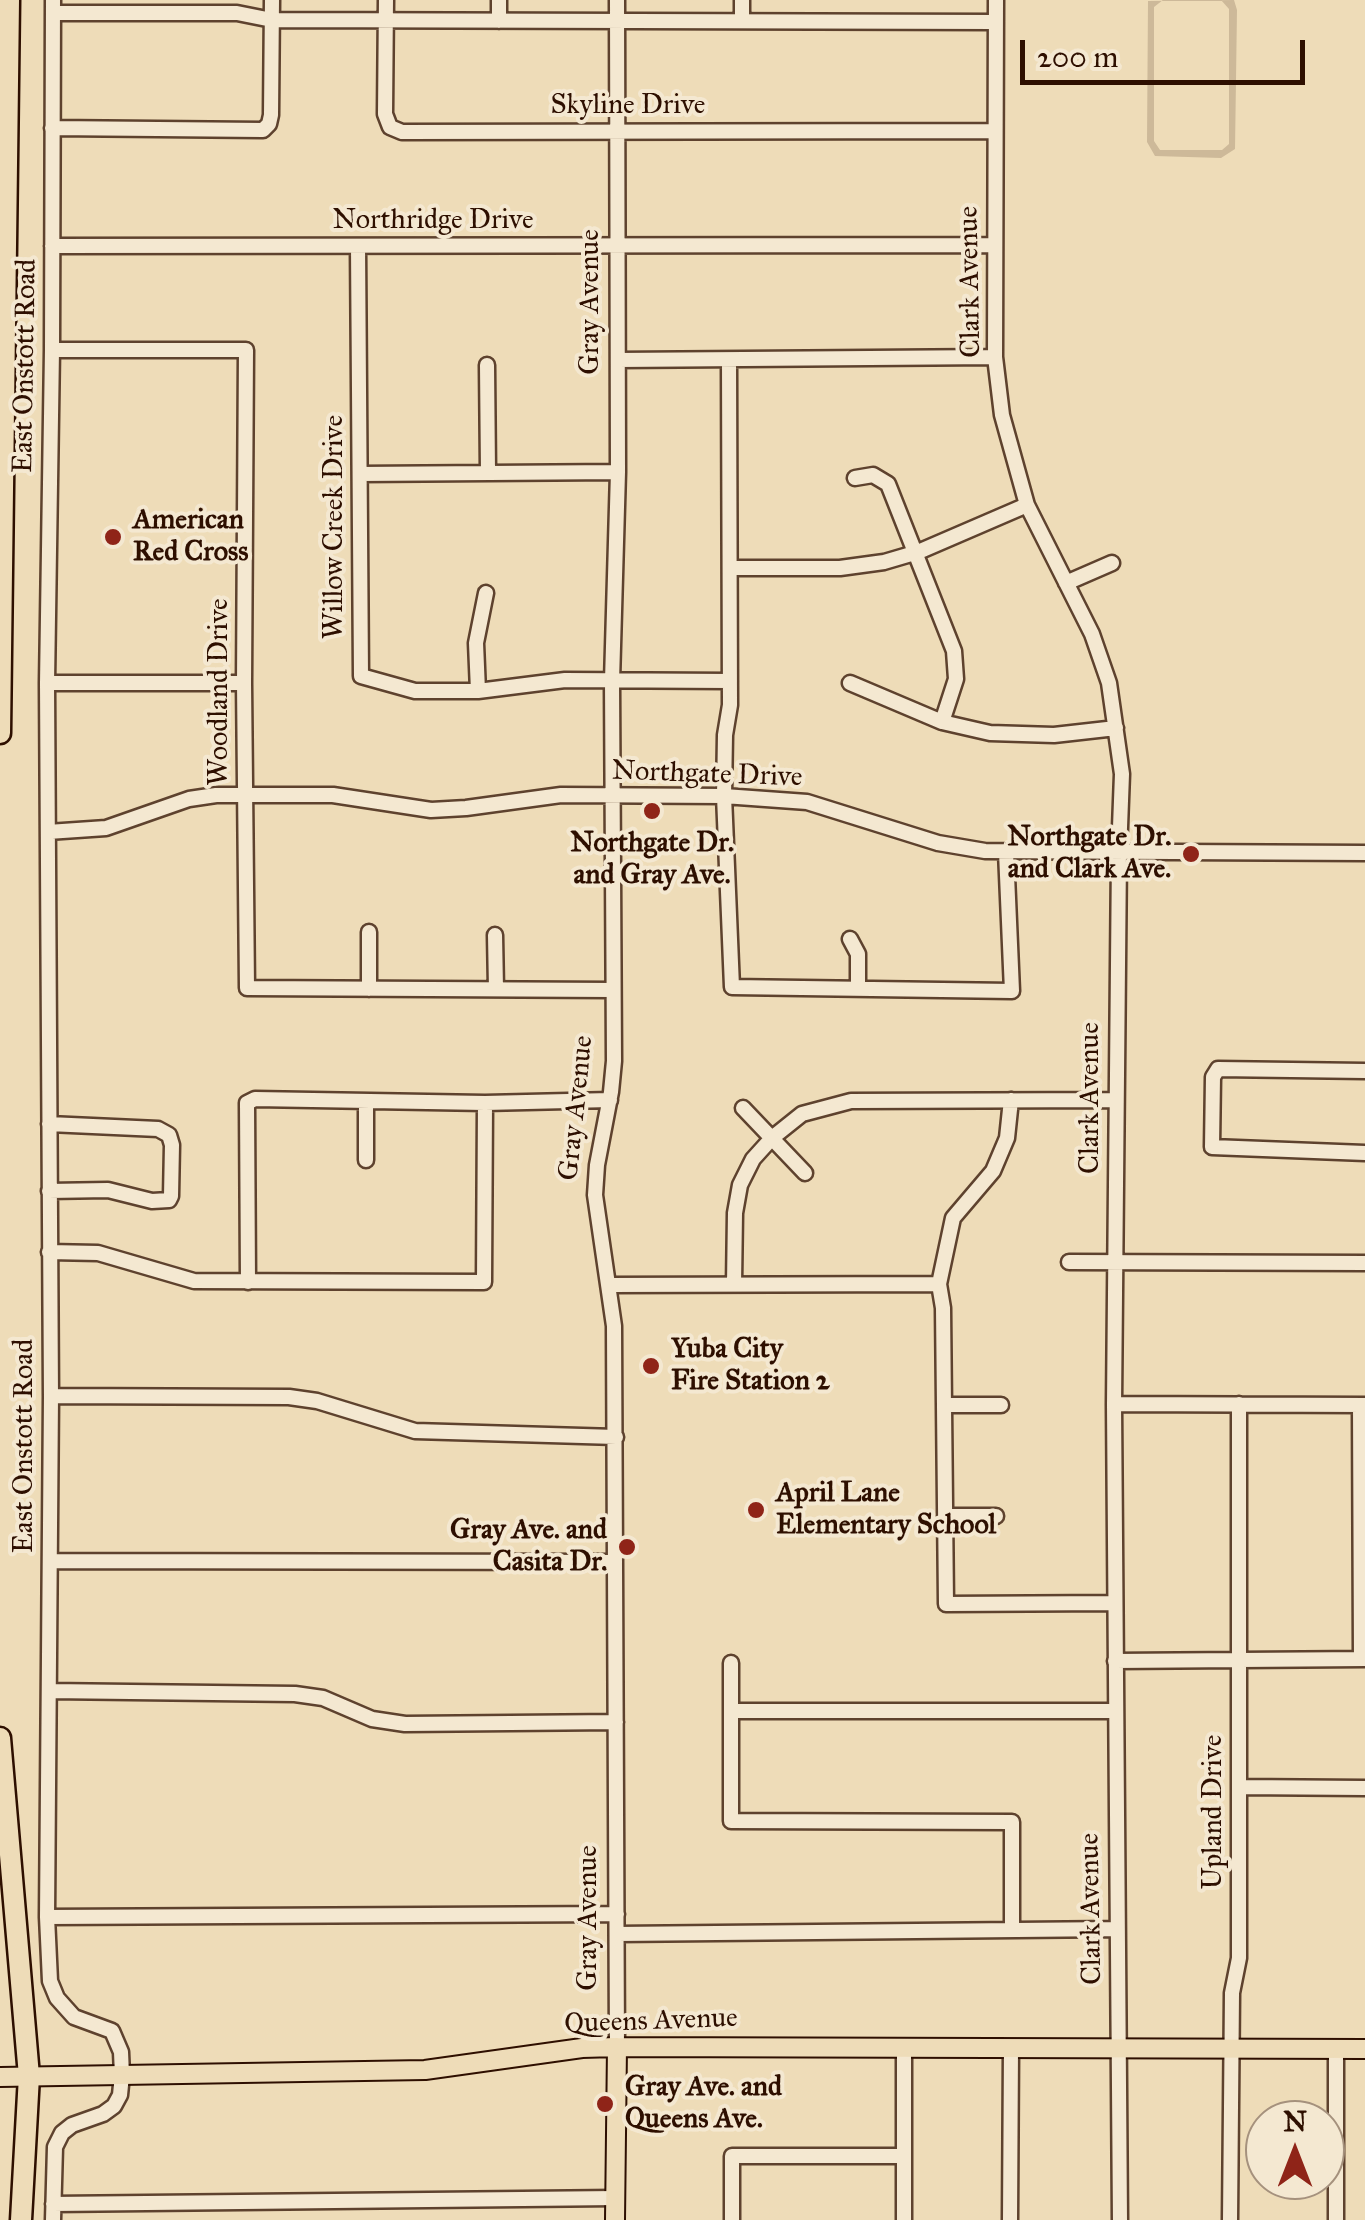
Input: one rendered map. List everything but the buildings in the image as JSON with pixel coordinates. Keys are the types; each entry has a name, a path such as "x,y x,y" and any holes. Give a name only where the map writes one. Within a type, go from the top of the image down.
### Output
{"highway":[{"path":"0,733 8,0"},
{"path":"0,1738 21,2220"}],"main road":[{"name":"Queens Avenue","path":"13,2077 425,2070 582,2048 617,2047 1365,2049"},
{"name":"Gray Avenue","path":"616,2220 617,2047"}],"street":[{"path":"52,128 263,130 269,124 272,0"},
{"name":"Skyline Drive","path":"386,0 385,114 390,127 402,132 995,132"},
{"path":"499,0 499,20"},
{"name":"Gray Avenue","path":"617,0 618,472 612,681 614,1073 597,1166 596,1195 614,1326 617,2047"},
{"path":"742,0 742,21"},
{"name":"Clark Avenue","path":"996,0 995,357 1002,415 1027,504 1092,634 1109,683 1122,774 1114,1404 1120,2220"},
{"path":"53,7 137,7 237,13 272,20 996,22"},
{"name":"East Onstott Road","path":"53,7 47,683 51,1396 47,1917 50,1982 57,1998 74,2017 112,2031 121,2052 122,2074"},
{"name":"Northridge Drive","path":"52,246 994,245"},
{"name":"Willow Creek Drive","path":"358,246 361,676 414,691 478,691 565,680 730,681"},
{"name":"Woodland Drive","path":"52,350 246,350 247,988 368,989"},
{"path":"618,360 995,357"},
{"path":"729,360 730,681 724,796 732,988 1012,990 1006,852"},
{"path":"486,365 488,472"},
{"path":"360,474 618,472"},
{"path":"855,478 873,475 888,484 954,651 956,680 942,722"},
{"path":"730,568 840,568 918,552 1027,504"},
{"path":"1066,584 1112,563"},
{"path":"478,691 476,643 486,593"},
{"path":"47,683 244,683"},
{"path":"850,683 942,722 990,733 1054,736 1116,728"},
{"name":"Northgate Drive","path":"48,832 106,828 189,799 245,794 332,795 431,810 561,794 724,796 808,802 938,843 1006,852 1365,854"},
{"path":"368,932 368,989 613,990"},
{"path":"495,935 496,989"},
{"path":"850,940 858,954 858,989"},
{"path":"1365,1072 1218,1069 1213,1076 1212,1130 1212,1147 1365,1153"},
{"path":"248,1282 247,1102 610,1100"},
{"path":"1011,1100 1008,1138 993,1171 952,1218 939,1284 943,1308 946,1604 1114,1603"},
{"path":"734,1284 735,1213 740,1185 753,1159 802,1114 851,1101 1116,1100"},
{"path":"366,1101 366,1160"},
{"path":"49,1252 98,1253 194,1281 484,1282 485,1103"},
{"path":"744,1108 805,1172"},
{"path":"49,1124 158,1130 169,1135 172,1196 152,1201 108,1190 49,1191"},
{"path":"1069,1262 1365,1263"},
{"path":"610,1284 939,1284"},
{"path":"51,1396 289,1397 318,1401 416,1431 616,1437"},
{"path":"944,1404 1000,1404"},
{"path":"1114,1404 1362,1404 1363,1659 1115,1661"},
{"name":"Upland Drive","path":"1230,2220 1232,1992 1239,1958 1239,1404"},
{"path":"945,1516 996,1516"},
{"path":"51,1561 616,1562"},
{"path":"731,1663 730,1821 1012,1822 1012,1929"},
{"path":"49,1691 296,1694 323,1698 372,1719 405,1724 616,1722"},
{"path":"731,1711 1115,1711"},
{"path":"1239,1787 1365,1788"},
{"path":"47,1917 617,1914"},
{"path":"617,1934 1116,1929"},
{"path":"904,2048 904,2220"},
{"path":"1010,2048 1010,2220"},
{"path":"1336,2049 1336,2220"},
{"path":"122,2074 120,2095 114,2106 62,2133 55,2147 53,2212 616,2198"},
{"path":"732,2220 732,2156 904,2156"}],"shaded area":[{"path":"1221,0 1234,0 1237,10 1235,149 1221,158 1155,156 1147,142 1148,1 1162,1 1154,7 1154,141 1160,150 1222,150 1229,144 1229,9"}],"place":[{"name":"American Red Cross","path":"113,537"},
{"name":"Northgate Dr. and Gray Ave.","path":"652,811"},
{"name":"Northgate Dr. and Clark Ave.","path":"1191,854"},
{"name":"Yuba City Fire Station 2","path":"651,1366"},
{"name":"April Lane Elementary School","path":"756,1510"},
{"name":"Gray Ave. and Casita Dr.","path":"627,1547"},
{"name":"Gray Ave. and Queens Ave.","path":"605,2104"}]}
